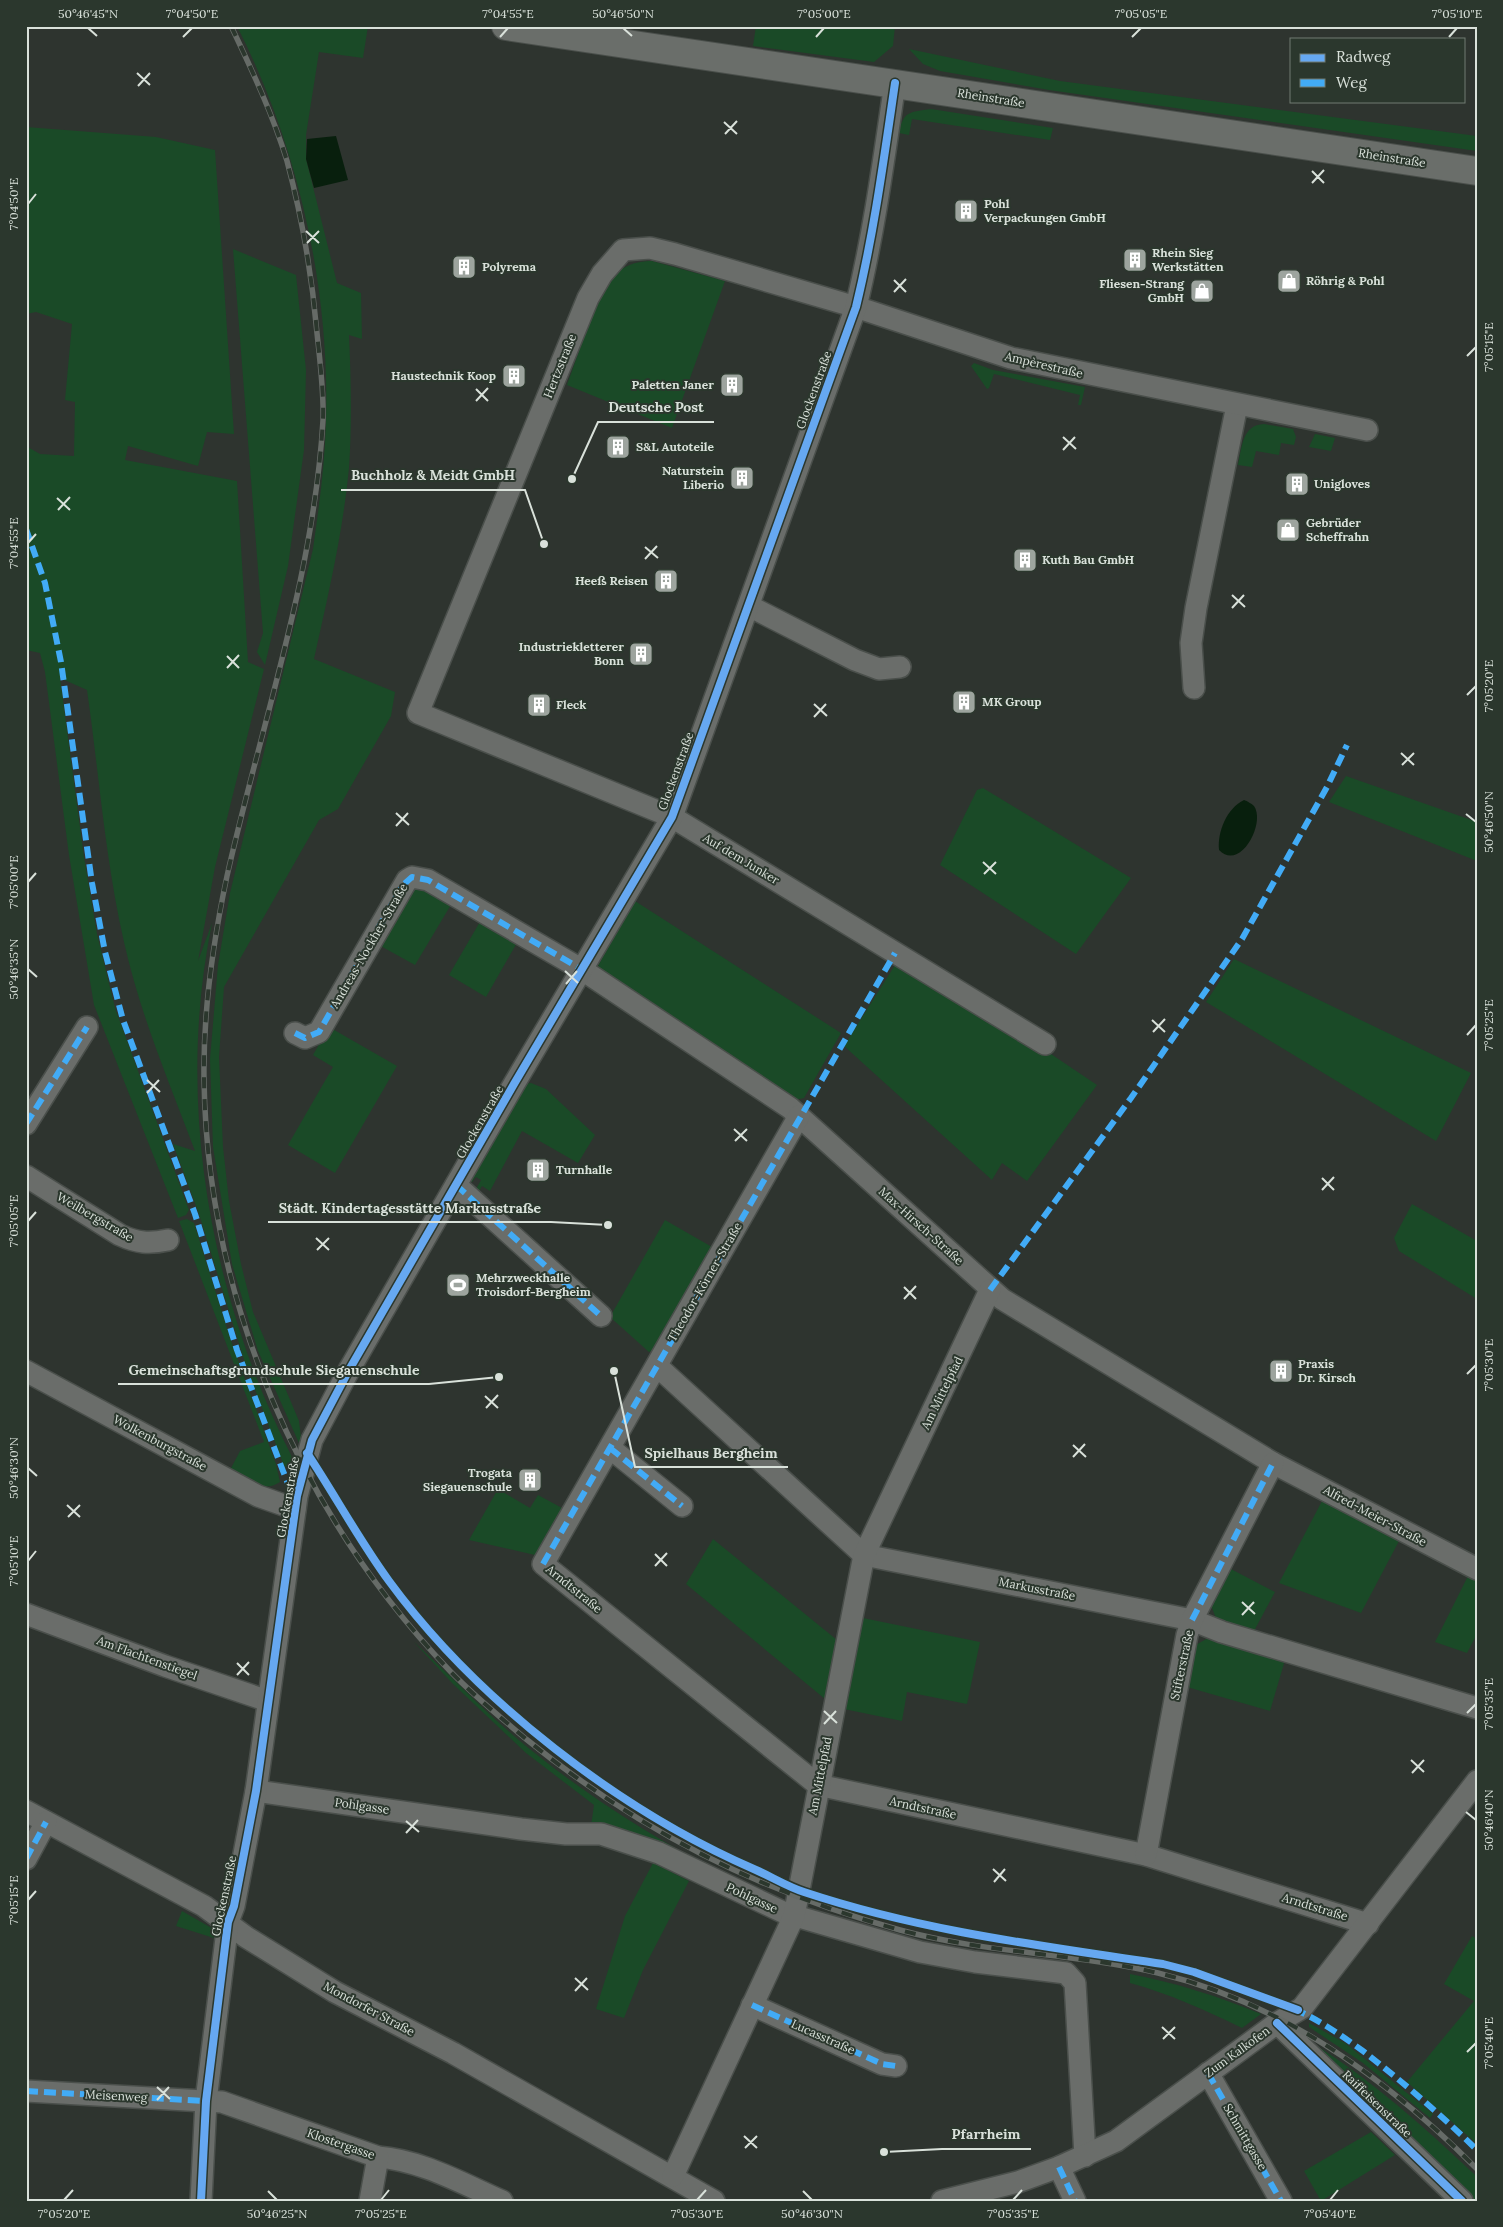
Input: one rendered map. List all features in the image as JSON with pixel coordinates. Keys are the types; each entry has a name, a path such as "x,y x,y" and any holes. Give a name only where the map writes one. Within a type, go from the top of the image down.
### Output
{"main road":[{"name":"Rheinstraße","path":"506,26 1477,171"}],"street":[{"name":"Glockenstraße","path":"201,2201 206,2101 228,1922 234,1906 256,1791 303,1466 312,1440 349,1370 672,817 856,307 876,207 895,83"},
{"name":"Hertzstraße","path":"418,713 588,298 602,274 623,250 650,248 675,254 856,307"},
{"name":"Ampèrestraße","path":"856,307 1011,358 1367,430"},
{"path":"1194,688 1191,642 1196,608 1236,405"},
{"path":"749,606 855,660 879,669 900,667"},
{"name":"Auf dem Junker","path":"418,713 672,817 1045,1044"},
{"name":"Andreas-Nockher-Straße","path":"295,1032 304,1038 319,1032 404,885 412,877 428,880 581,970"},
{"name":"Max-Hirsch-Straße","path":"581,970 799,1116 990,1290 1010,1304 1273,1463"},
{"path":"26,1124 86,1027"},
{"name":"Theodor-Körner-Straße","path":"543,1564 799,1116"},
{"name":"Weilbergstraße","path":"26,1176 120,1235 134,1241 152,1244 168,1240"},
{"path":"456,1185 601,1316"},
{"name":"Am Mittelpfad","path":"673,2176 794,1916 864,1555 990,1290"},
{"path":"657,1366 864,1555"},
{"name":"Wolkenburgstraße","path":"26,1370 258,1496 296,1509"},
{"path":"610,1448 682,1506"},
{"name":"Alfred-Meier-Straße","path":"1273,1463 1477,1570"},
{"name":"Stifterstraße","path":"1146,1855 1186,1635 1273,1463"},
{"name":"Markusstraße","path":"864,1555 1192,1620 1222,1632 1477,1708"},
{"name":"Arndtstraße","path":"543,1564 818,1785 1146,1855 1368,1924"},
{"name":"Am Flachtenstiegel","path":"26,1614 165,1666 268,1701"},
{"name":"Zum Kalkofen","path":"942,2201 1018,2182 1059,2167 1116,2141 1277,2023 1302,2008 1477,1781"},
{"name":"Pohlgasse","path":"256,1791 521,1829 566,1834 601,1834 659,1853 742,1894 794,1916 920,1952 975,1962 1066,1973 1070,1975 1075,1984 1085,2156"},
{"name":"Mondorfer Straße","path":"26,1811 204,1906 246,1937 335,1992 453,2053 673,2176 714,2201"},
{"path":"26,1859 46,1822"},
{"name":"Lucasstraße","path":"752,2005 882,2064 896,2066"},
{"name":"Raiffeisenstraße","path":"1277,2023 1462,2201"},
{"name":"Schmittgasse","path":"1208,2073 1281,2201"},
{"name":"Meisenweg","path":"26,2090 206,2101"},
{"name":"Klostergasse","path":"206,2101 222,2102 378,2157 417,2165 502,2201"},
{"path":"370,2201 378,2157"},
{"path":"1059,2167 1075,2201"}],"green space":[{"path":"237,26 368,26 363,58 319,52 306,135 306,159 337,283 361,293 362,339 349,335 351,435 349,468 339,540 314,659 395,692 391,716 338,809 319,820 224,987 219,1057 223,1147 229,1201 241,1264 253,1312 299,1421 301,1438 299,1443 258,1351 232,1264 213,1147 210,1059 218,965 230,893 313,549 324,453 326,370 316,269 306,218 293,168 277,120 259,72"},
{"path":"756,26 895,26 893,46 874,62 753,46"},
{"path":"909,49 1060,81 1477,136 1477,151 1049,90 940,71 923,64"},
{"path":"931,109 1053,128 1050,140 912,119 909,135 899,133 903,120 909,114"},
{"path":"26,127 156,137 215,150 234,434 207,432 198,466 128,446 125,460 237,481 248,662 264,669 215,867 198,961 212,923 201,991 197,1060 200,1129 208,1198 221,1267 241,1333 265,1398 294,1461 290,1469 284,1466 245,1363 199,1214 173,1144 195,1151 147,1022 124,942 107,848 87,690 60,678 84,857 97,934 115,1008 189,1210 186,1215 178,1218 94,1005 69,855 45,672 40,653 26,650 26,446 40,454 74,456 75,402 65,400 72,324 36,312 26,314"},
{"path":"233,249 296,275 306,370 304,450 288,566 265,665 257,652 263,633"},
{"path":"652,261 725,281 672,428 567,385 597,305 613,277 629,265"},
{"path":"974,363 993,370 1085,387 1081,405 1078,405 1080,395 994,374 987,389 971,366"},
{"path":"1264,424 1293,429 1296,437 1294,445 1281,443 1279,455 1256,451 1252,467 1238,465 1242,444 1247,433 1251,428"},
{"path":"1315,434 1335,438 1331,451 1309,447"},
{"path":"1346,776 1477,822 1477,861 1329,802"},
{"path":"983,788 1131,878 1076,954 940,865 977,790"},
{"path":"417,885 452,903 415,965 377,944 409,888"},
{"path":"635,901 841,1033 804,1098 789,1101 595,971"},
{"path":"481,920 518,941 486,997 449,975"},
{"path":"1234,959 1471,1073 1436,1141 1206,1002"},
{"path":"897,962 1051,1054 1097,1085 1027,1181 1002,1163 992,1180 844,1046"},
{"path":"329,1027 397,1066 335,1173 288,1145 333,1067 313,1055"},
{"path":"531,1083 546,1089 595,1135 578,1163 522,1131 490,1191 482,1186 479,1191 476,1189 481,1180 476,1177 470,1182 525,1084"},
{"path":"1412,1204 1477,1241 1477,1299 1399,1251 1394,1238"},
{"path":"187,1219 194,1223 230,1338 276,1464 280,1482 273,1485 261,1486 255,1484 230,1470 240,1451 264,1442 179,1221"},
{"path":"665,1220 712,1247 652,1351 649,1352 610,1317"},
{"path":"498,1489 530,1508 538,1495 562,1508 535,1555 469,1540"},
{"path":"1322,1501 1399,1541 1361,1613 1279,1583"},
{"path":"713,1539 837,1640 825,1699 686,1584"},
{"path":"1229,1568 1275,1592 1254,1631 1217,1621 1211,1605"},
{"path":"1468,1576 1477,1581 1477,1634 1467,1653 1435,1642"},
{"path":"863,1618 980,1642 967,1704 907,1692 902,1721 844,1709"},
{"path":"1208,1638 1285,1660 1270,1711 1187,1687 1194,1646"},
{"path":"414,1642 501,1725 563,1775 639,1827 720,1872 591,1826 594,1805 526,1753 453,1684"},
{"path":"653,1863 689,1881 643,1970 624,2018 596,2009 625,1916"},
{"path":"182,1911 215,1930 217,1939 176,1926"},
{"path":"1472,1936 1477,1939 1477,2144 1407,2082 1474,2001 1444,1984"},
{"path":"1130,1974 1197,1991 1261,2014 1242,2028 1187,2003 1130,1983"},
{"path":"1309,2023 1345,2043 1433,2114 1430,2118 1363,2063 1309,2027"},
{"path":"1314,2044 1357,2073 1397,2105 1474,2174 1477,2177 1477,2201 1474,2201"},
{"path":"1371,2132 1395,2155 1321,2201 1304,2171"}],"shaded area":[{"path":"336,136 348,180 314,188 306,159 307,139"},
{"path":"1244,800 1254,806 1257,814 1254,833 1249,843 1242,850 1235,855 1227,855 1219,850 1224,821 1233,809"}],"railway":[{"path":"231,26 269,110 287,161 292,182 302,225 312,290 322,377 323,420 318,478 298,593 227,876 217,926 207,1003 204,1054 209,1161 222,1242 243,1321 272,1398 307,1472 348,1543 396,1609 450,1671 477,1697 526,1739 569,1772 613,1803 657,1830 703,1855 798,1897 900,1930 964,1944 1126,1966 1204,1986 1248,2004 1290,2024 1331,2048 1370,2075 1443,2136 1477,2169"}],"marked path":[{"path":"26,529 45,583 61,662 92,883 105,952 123,1020 195,1214 237,1350 289,1486 297,1496"},
{"path":"990,1290 1131,1098 1242,939 1327,787 1347,745"},
{"path":"295,1033 305,1038 319,1032 403,885 412,877 428,880 581,969"},
{"path":"543,1564 895,953"},
{"path":"26,1124 87,1027"},
{"path":"456,1185 601,1316"},
{"path":"610,1448 682,1506"},
{"path":"1192,1620 1273,1463"},
{"path":"26,1859 46,1822"},
{"path":"752,2005 882,2064 896,2066"},
{"path":"1294,2009 1321,2023 1363,2051 1422,2099 1477,2150"},
{"path":"1208,2073 1281,2201"},
{"path":"26,2091 206,2101 207,2096"},
{"path":"1059,2167 1075,2201"}],"cycle path":[{"path":"201,2201 206,2101 228,1922 234,1906 256,1791 297,1496 312,1440 349,1370 514,1084 672,817 856,307 883,167 895,83"},
{"path":"307,1453 367,1550 389,1581 424,1625 464,1668 508,1710 554,1748 603,1784 654,1817 705,1846 792,1887 848,1906 982,1936 1163,1964 1194,1972 1298,2010"},
{"path":"1277,2023 1462,2201"}],"place":[{"name":"Pohl Verpackungen GmbH","path":"966,211"},
{"name":"Rhein Sieg Werkstätten","path":"1135,260"},
{"name":"Polyrema","path":"464,267"},
{"name":"Röhrig & Pohl","path":"1289,281"},
{"name":"Fliesen-Strang GmbH","path":"1202,291"},
{"name":"Haustechnik Koop","path":"514,376"},
{"name":"Paletten Janer","path":"732,385"},
{"name":"S&L Autoteile","path":"618,447"},
{"name":"Naturstein Liberio","path":"742,478"},
{"name":"Deutsche Post","path":"572,479"},
{"name":"Unigloves","path":"1297,484"},
{"name":"Gebrüder Scheffrahn","path":"1288,530"},
{"name":"Buchholz & Meidt GmbH","path":"544,544"},
{"name":"Kuth Bau GmbH","path":"1025,560"},
{"name":"Heeß Reisen","path":"666,581"},
{"name":"Industriekletterer Bonn","path":"641,654"},
{"name":"MK Group","path":"964,702"},
{"name":"Fleck","path":"539,705"},
{"name":"Turnhalle","path":"538,1170"},
{"name":"Städt. Kindertagesstätte Markusstraße","path":"608,1225"},
{"name":"Mehrzweckhalle Troisdorf-Bergheim","path":"458,1285"},
{"name":"Spielhaus Bergheim","path":"614,1371"},
{"name":"Praxis Dr. Kirsch","path":"1281,1371"},
{"name":"Gemeinschaftsgrundschule Siegauenschule","path":"499,1377"},
{"name":"Trogata Siegauenschule","path":"530,1480"},
{"name":"Pfarrheim","path":"884,2152"}]}
